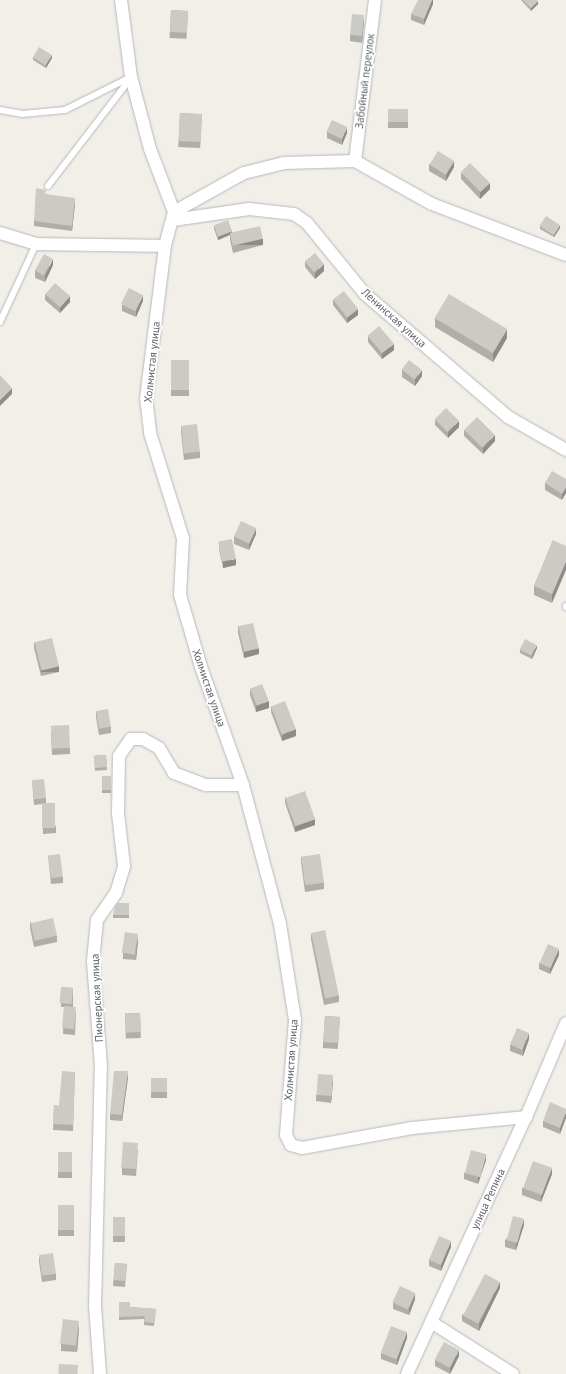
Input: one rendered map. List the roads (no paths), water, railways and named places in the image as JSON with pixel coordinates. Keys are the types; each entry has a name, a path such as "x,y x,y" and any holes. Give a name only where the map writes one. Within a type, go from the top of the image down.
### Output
{"street":[{"path":"121,0 131,77 150,149 173,216 244,173 284,163 355,161 432,204 566,255"},
{"name":"Забойный переулок","path":"355,161 375,0"},
{"name":"Ленинская улица","path":"173,216 249,208 294,214 306,223 365,294 508,417 566,450"},
{"name":"Холмистая улица","path":"173,216 165,246 146,398 150,433 183,538 180,595 201,667 243,785 280,924 295,1020 286,1135 291,1145 302,1148 412,1128 526,1117"},
{"path":"0,233 36,244 165,246"},
{"name":"Пионерская улица","path":"100,1374 95,1306 101,1066 93,961 97,920 116,893 124,866 118,813 119,756 131,739 143,739 159,748 174,773 206,785 243,785"},
{"name":"улица Репина","path":"407,1374 526,1117 566,1022"},
{"path":"431,1322 513,1374"}],"lane":[{"path":"0,110 22,114 65,110 131,77"},
{"path":"48,186 131,77"},
{"path":"0,322 36,244"}]}
